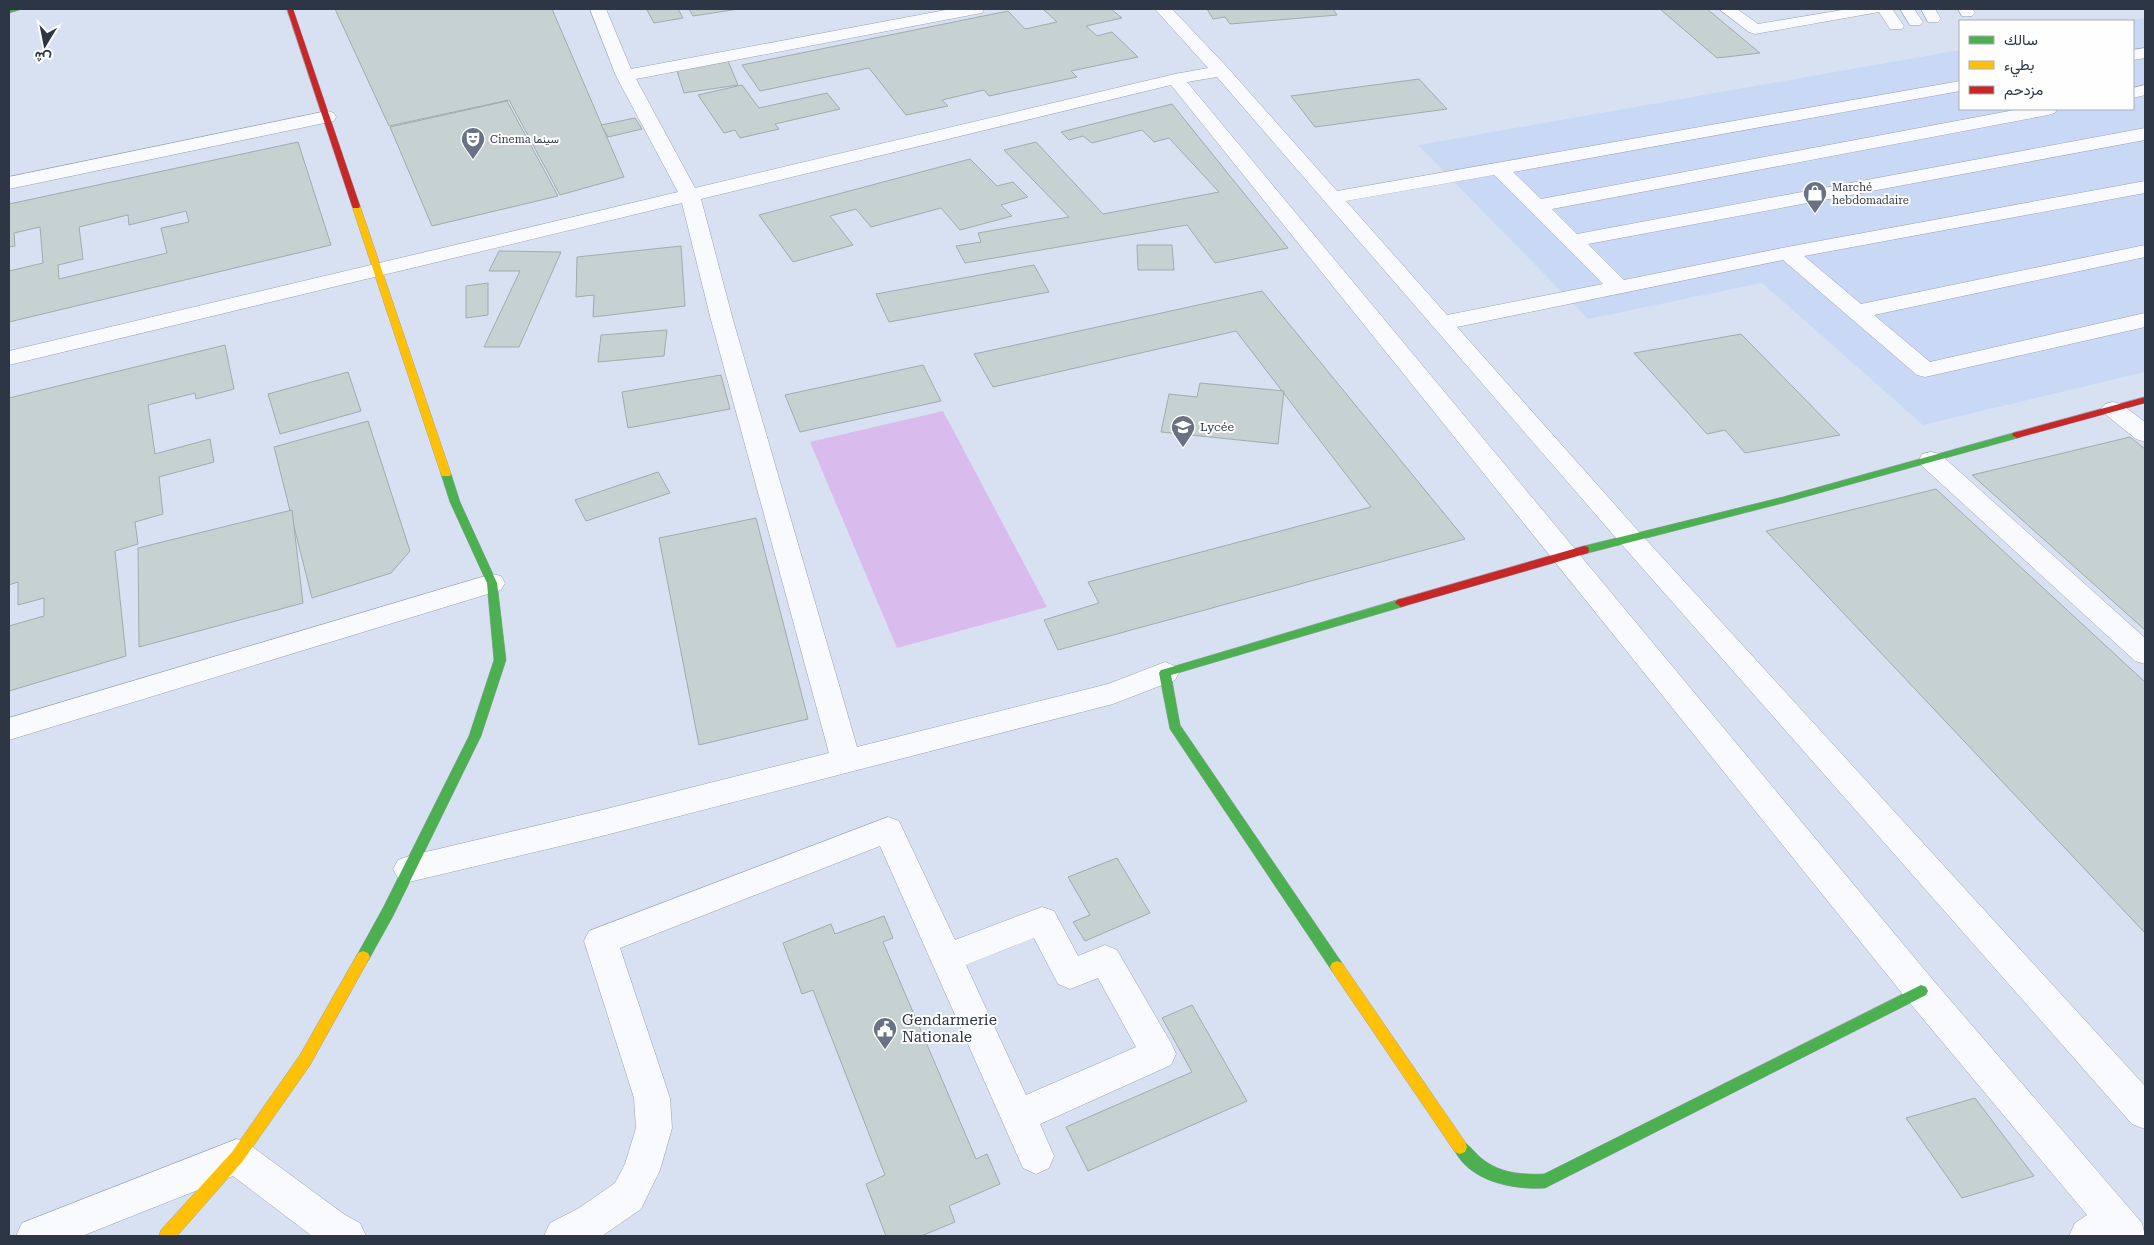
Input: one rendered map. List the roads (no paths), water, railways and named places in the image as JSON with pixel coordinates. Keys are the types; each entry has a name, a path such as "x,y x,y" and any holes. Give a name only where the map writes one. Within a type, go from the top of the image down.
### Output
{"street":[{"path":"9,11 20,9"},
{"path":"167,1236 237,1157 305,1060 388,912 475,736 500,660 492,583 455,502 290,9"},
{"path":"598,9 626,76 690,196 722,320 846,761"},
{"path":"626,76 911,14 976,9"},
{"path":"1163,9 1221,71 1632,540 2145,1112"},
{"path":"9,358 377,272 1175,79 1221,71"},
{"path":"1175,79 1921,991 2110,1231"},
{"path":"1332,198 1959,86"},
{"path":"1537,206 2043,110"},
{"path":"9,183 326,117"},
{"path":"1573,241 2145,134"},
{"path":"1499,169 1619,287"},
{"path":"1442,323 1787,253 2145,187"},
{"path":"1856,312 2145,251"},
{"path":"1787,253 1925,370 2145,320"},
{"path":"409,869 1113,693 1165,673 1565,555 1632,540 1931,460 2145,400"},
{"path":"2113,408 2145,434"},
{"path":"1931,460 2145,654"},
{"path":"9,729 492,583"},
{"path":"1165,673 1174,726 1451,1134 1473,1163 1496,1177 1521,1184 1545,1181 1921,991"},
{"path":"563,1236 592,1221 628,1196 642,1170 654,1128 652,1098 601,941 888,830 1036,1156"},
{"path":"946,958 1042,921 1070,974 1106,960 1159,1054 1018,1116"},
{"path":"35,1236 237,1157"},
{"path":"237,1157 332,1228 347,1236"}],"lane":[{"path":"1727,9 1755,29 1775,25 1798,28 1815,19 1832,16 1853,19 1873,14"},
{"path":"1885,9 1896,26"},
{"path":"1832,16 1839,33"},
{"path":"1815,19 1822,37"},
{"path":"1775,25 1783,43"}],"place":[{"name":"Cinema سينما","path":"473,160"},
{"name":"Marché hebdomadaire","path":"1815,214"},
{"name":"Lycée","path":"1183,448"},
{"name":"Gendarmerie Nationale","path":"885,1050"}]}
